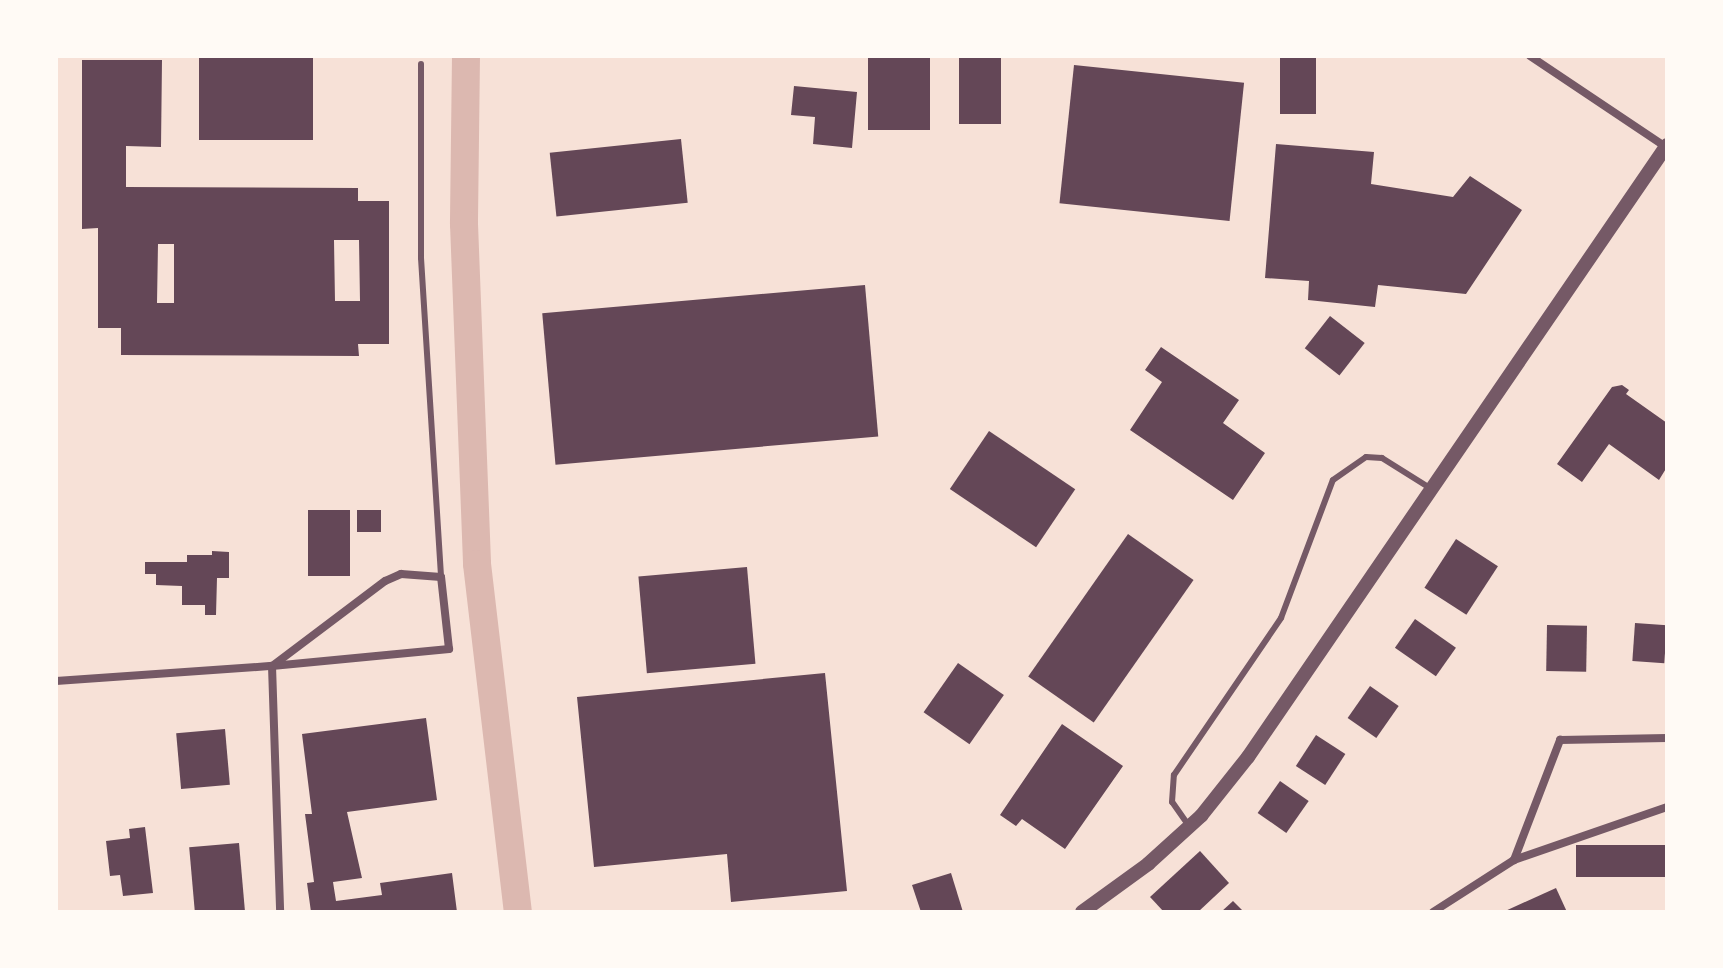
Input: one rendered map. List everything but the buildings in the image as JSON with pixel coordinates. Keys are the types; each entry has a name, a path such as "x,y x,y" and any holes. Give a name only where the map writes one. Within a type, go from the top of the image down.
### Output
{"street":[{"path":"1082,912 1148,864 1189,826 1300,686 1666,146 1530,56"},
{"path":"56,681 272,666 449,649 441,577 401,574 385,581 272,666"},
{"path":"272,666 280,912"},
{"path":"1514,860 1560,740 1667,738"},
{"path":"1433,912 1514,860 1667,807"}],"lane":[{"path":"421,64 421,258 441,577"},
{"path":"1189,826 1172,802 1174,775 1281,618 1333,480 1366,457 1382,458 1433,490"}],"waterway":[{"path":"466,56 464,224 477,564 518,912"}]}
